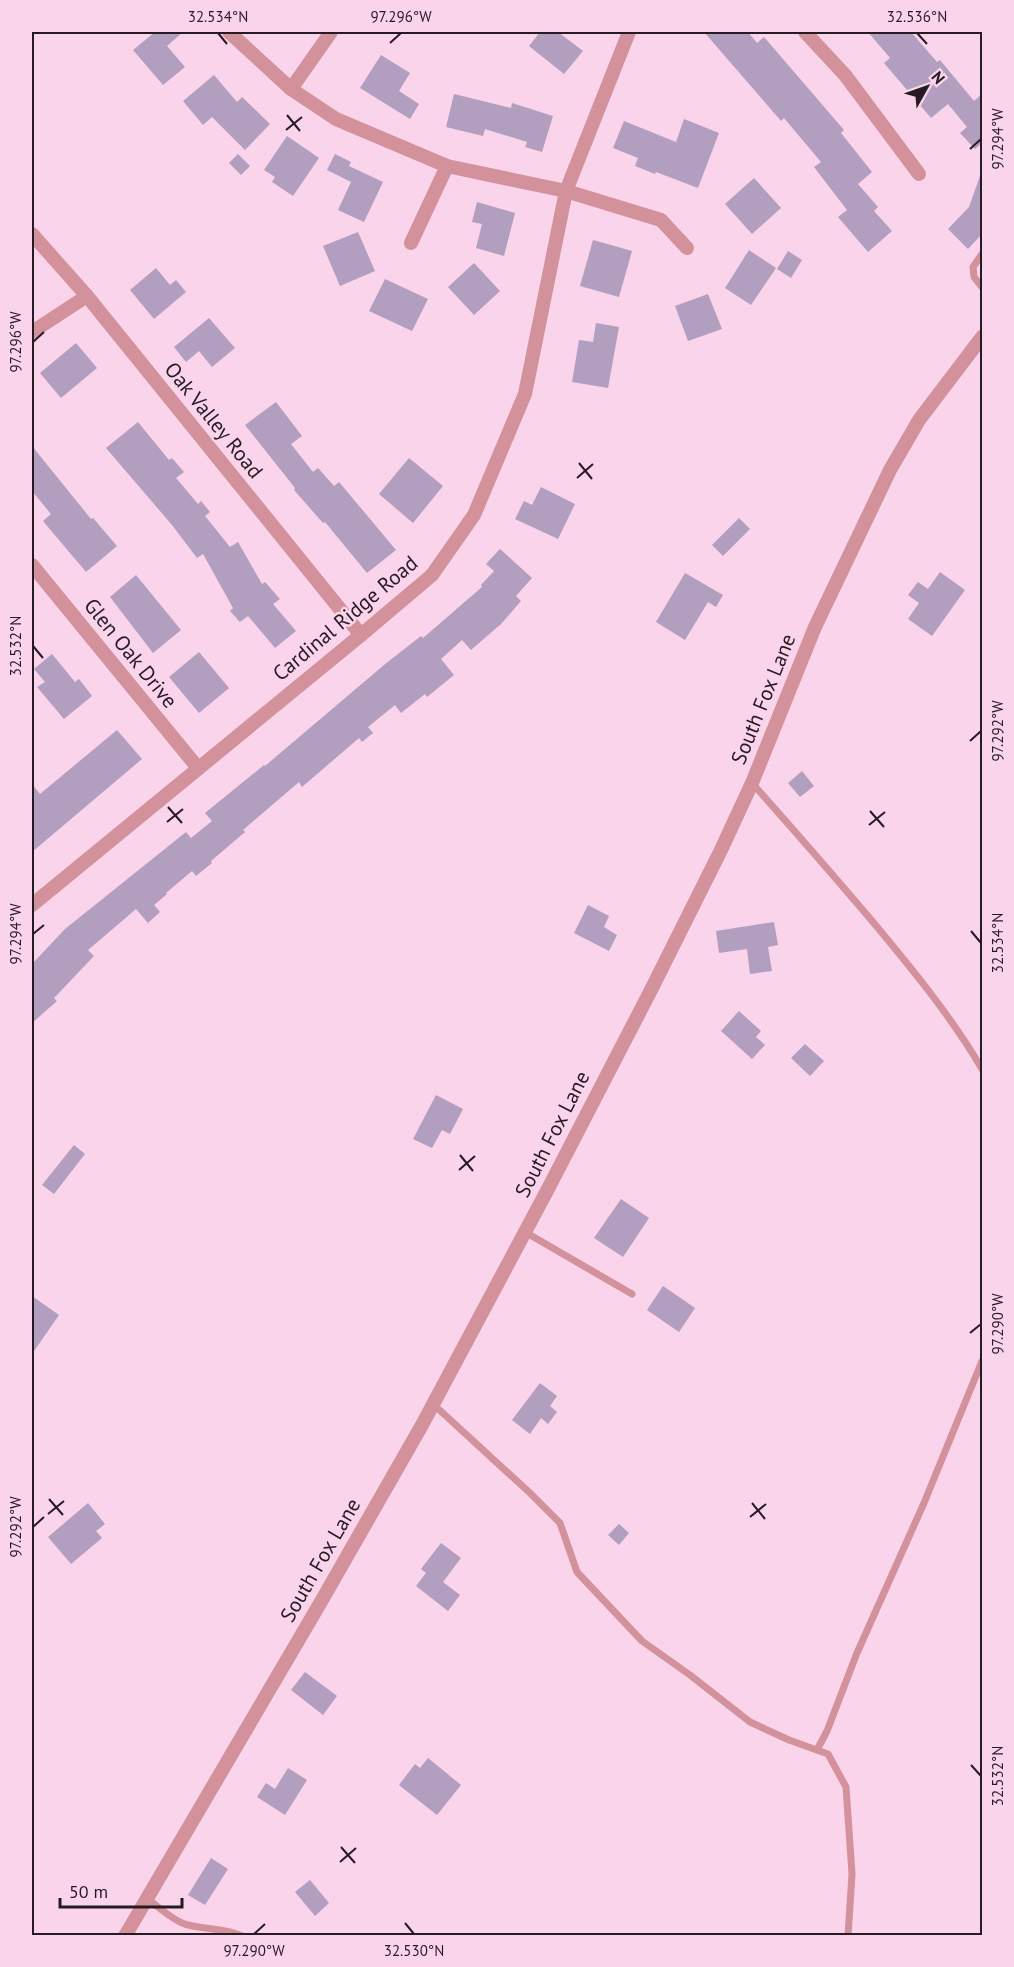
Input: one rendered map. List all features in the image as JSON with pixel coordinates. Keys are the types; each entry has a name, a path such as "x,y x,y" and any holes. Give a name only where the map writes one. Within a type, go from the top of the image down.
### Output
{"street":[{"path":"229,32 291,89 336,119 447,166 566,191 661,220 687,248"},
{"path":"291,89 330,32"},
{"name":"Cardinal Ridge Road","path":"32,905 432,574 474,515 525,394 566,191 629,32"},
{"path":"805,32 845,75 919,174"},
{"path":"411,243 447,166"},
{"name":"Oak Valley Road","path":"32,234 87,296 361,635"},
{"path":"32,332 87,296"},
{"name":"South Fox Lane","path":"125,1935 433,1404 651,990 721,850 752,783 815,627 890,470 919,420 982,337"},
{"name":"Glen Oak Drive","path":"32,565 198,768"}],"lane":[{"path":"982,254 973,267 974,277 982,287"},
{"path":"752,783 813,850 906,961 961,1034 982,1069"},
{"path":"525,1232 632,1294"},
{"path":"817,1750 857,1653 924,1503 982,1362"},
{"path":"433,1404 560,1523 577,1572 642,1641 750,1722 789,1740 828,1754 846,1787 852,1874 848,1935"},
{"path":"147,1898 183,1924 242,1935"}],"building":[{"path":"155,32 183,32 167,46 185,67 163,85 133,50"},
{"path":"540,32 558,32 583,51 564,74 529,46"},
{"path":"704,32 748,32 757,43 764,37 844,130 841,133 872,172 858,184 878,207 874,211 892,231 868,252 838,217 847,210 814,167 821,162 784,118 781,121"},
{"path":"868,32 911,32 937,62 940,60 974,101 982,94 982,143 975,149 960,133 967,127 948,104 931,118 884,63 890,58"},
{"path":"381,55 410,73 399,91 419,104 410,119 360,88"},
{"path":"214,75 237,102 242,97 270,124 245,150 212,117 203,125 183,101"},
{"path":"454,94 511,108 512,103 553,116 542,152 525,147 527,142 485,129 483,136 446,127"},
{"path":"684,119 719,133 698,188 635,166 638,158 613,148 624,121 676,142"},
{"path":"287,136 319,158 293,196 272,182 275,177 264,170"},
{"path":"238,154 250,166 241,175 229,163"},
{"path":"335,154 351,162 349,166 383,182 364,222 338,210 351,182 327,170"},
{"path":"981,173 982,234 968,249 948,229 969,207"},
{"path":"754,178 781,208 752,234 725,204"},
{"path":"477,202 515,213 504,256 476,248 482,224 472,222"},
{"path":"358,232 375,271 340,286 323,246"},
{"path":"593,240 632,251 619,297 580,286"},
{"path":"749,250 776,268 751,305 725,288"},
{"path":"788,251 802,260 791,278 777,269"},
{"path":"474,263 500,291 474,315 448,287"},
{"path":"156,268 170,285 176,280 186,292 154,319 130,290"},
{"path":"385,279 428,299 412,331 369,311"},
{"path":"708,294 722,329 688,341 675,306"},
{"path":"209,318 235,348 212,367 199,351 186,362 174,347"},
{"path":"596,323 619,327 608,388 572,382 579,340 593,342"},
{"path":"76,343 97,368 61,398 40,373"},
{"path":"276,402 302,436 291,444 313,472 318,468 334,486 339,482 396,550 367,573 325,522 323,523 294,490 295,488 245,425"},
{"path":"138,422 169,460 172,458 184,472 176,478 198,504 201,501 210,512 205,516 230,547 238,542 262,584 265,582 280,599 273,604 296,631 275,648 248,616 240,622 230,611 233,608 203,554 197,558 106,448"},
{"path":"32,446 91,519 93,518 117,546 86,572 43,521 51,514 32,491"},
{"path":"409,458 443,486 413,523 379,494"},
{"path":"541,487 575,504 558,539 515,519 524,501 532,505"},
{"path":"739,518 750,529 723,556 712,545"},
{"path":"500,549 532,578 516,596 521,601 501,624 471,650 462,640 441,659 454,675 427,697 425,694 401,713 395,705 368,727 373,733 362,742 359,738 302,787 299,782 243,830 245,832 211,861 212,863 196,876 192,871 166,893 154,905 160,912 148,923 136,909 88,950 94,956 54,998 57,1001 32,1023 32,964 65,929 186,832 191,838 212,821 205,813 265,766 384,665 421,636 423,638 482,587 481,585 494,571 486,564"},
{"path":"940,572 965,590 932,636 908,619 919,603 908,595 918,582 928,589"},
{"path":"685,573 723,595 716,607 708,602 685,640 656,622"},
{"path":"136,575 181,630 153,653 110,597"},
{"path":"199,652 229,688 199,713 169,677"},
{"path":"52,654 75,682 79,679 92,696 64,719 37,687 45,682 34,669"},
{"path":"117,730 142,759 32,852 32,784 40,794"},
{"path":"802,771 814,786 800,797 788,783"},
{"path":"588,905 609,916 604,927 617,935 609,951 574,933"},
{"path":"774,922 778,945 768,947 772,971 750,974 747,949 719,953 716,931"},
{"path":"739,1011 761,1031 756,1037 765,1045 752,1059 721,1031"},
{"path":"805,1044 824,1061 810,1076 791,1058"},
{"path":"436,1095 463,1109 450,1134 442,1130 432,1148 413,1139"},
{"path":"74,1145 85,1154 54,1194 42,1185"},
{"path":"621,1199 649,1218 623,1257 594,1238"},
{"path":"663,1286 695,1308 679,1332 647,1310"},
{"path":"32,1296 59,1315 32,1354"},
{"path":"540,1383 557,1396 550,1406 557,1412 548,1424 541,1418 530,1434 512,1420"},
{"path":"88,1503 105,1524 96,1531 102,1538 71,1564 48,1537"},
{"path":"619,1524 629,1533 619,1545 608,1535"},
{"path":"441,1543 461,1558 443,1582 460,1595 448,1611 416,1586 426,1573 421,1569"},
{"path":"305,1672 337,1696 323,1715 291,1690"},
{"path":"428,1758 461,1785 437,1815 399,1785 415,1764 420,1768"},
{"path":"288,1768 307,1780 285,1815 257,1797 266,1783 275,1789"},
{"path":"211,1858 228,1869 205,1905 188,1895"},
{"path":"310,1880 329,1903 315,1916 295,1892"}]}
